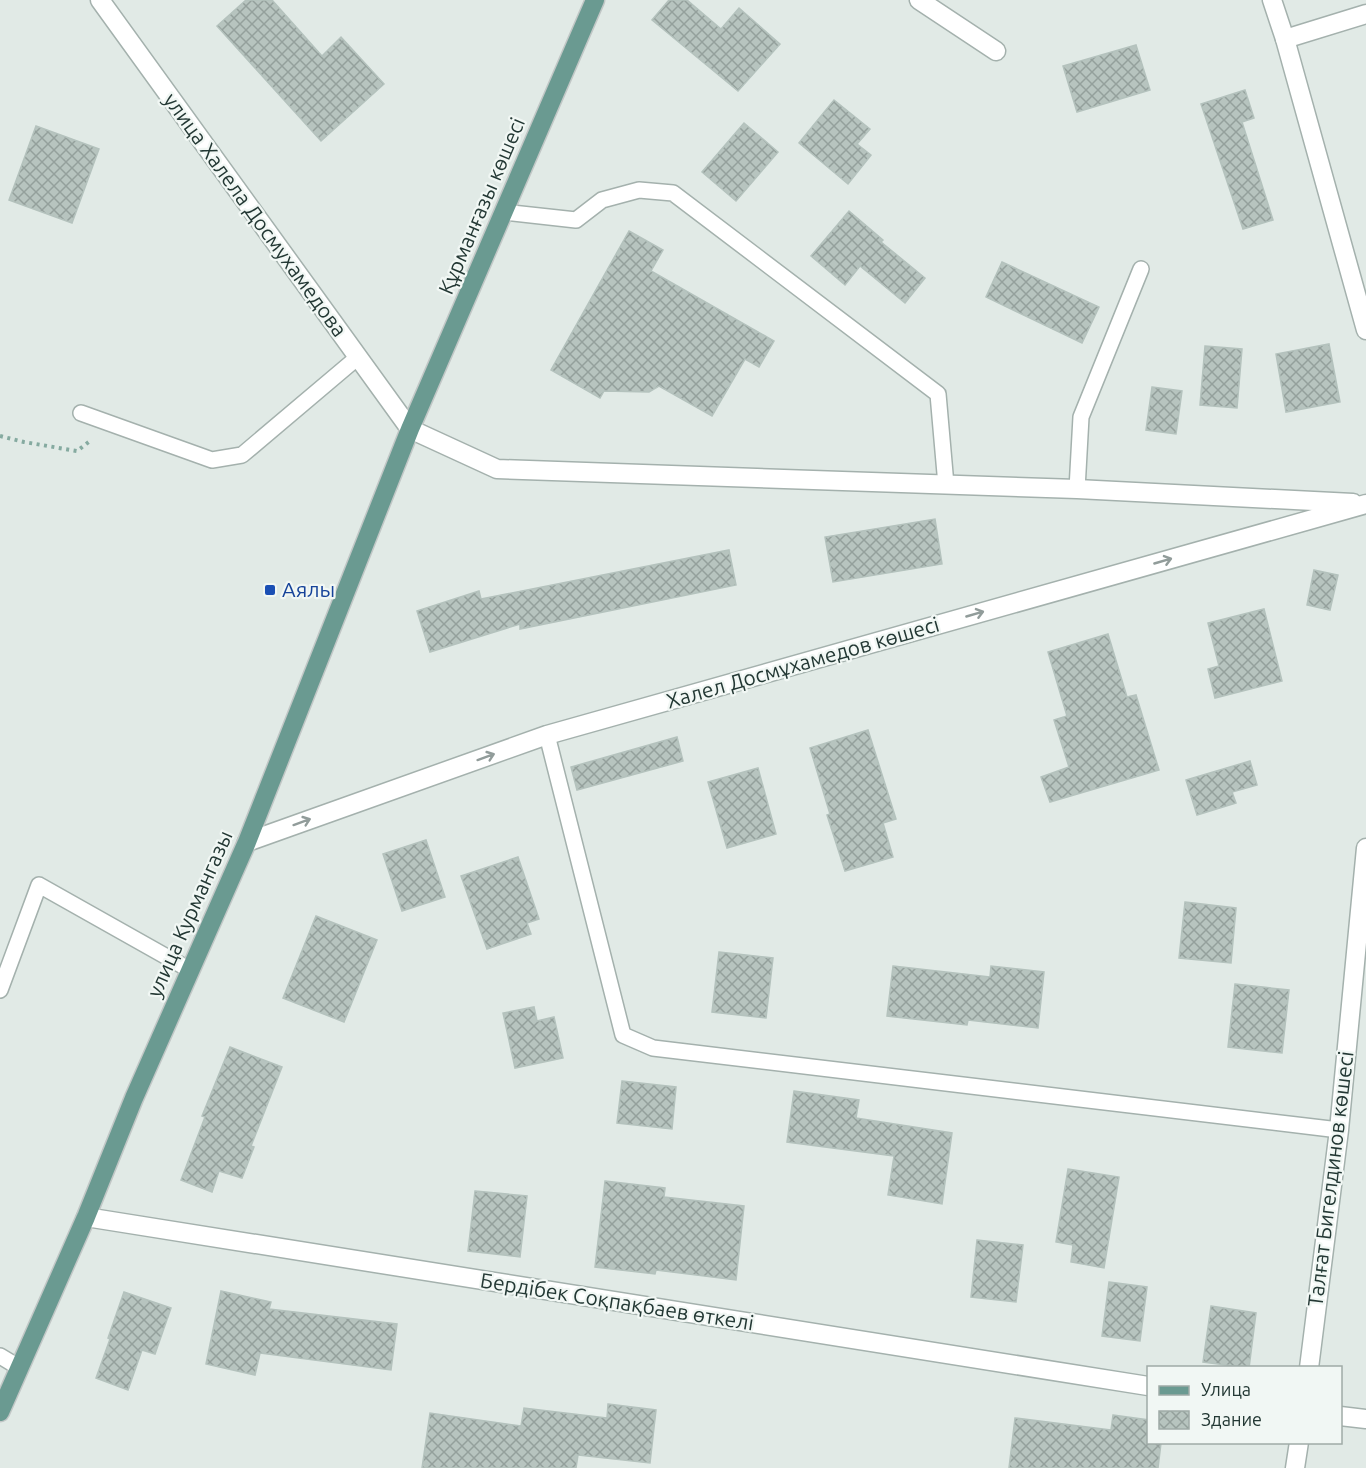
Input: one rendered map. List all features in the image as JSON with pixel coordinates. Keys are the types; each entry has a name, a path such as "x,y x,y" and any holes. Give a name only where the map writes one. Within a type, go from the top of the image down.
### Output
{"main road":[{"name":"Құрманғазы көшесі","path":"410,429 595,0"},
{"name":"улица Курмангазы","path":"0,1412 86,1217 134,1098 247,842 410,429"}],"street":[{"name":"улица Халела Досмухамедова","path":"100,0 410,429"},
{"path":"919,0 996,51"},
{"path":"1272,0 1366,330"},
{"path":"1284,39 1366,14"},
{"name":"Халел Досмұхамедов көшесі","path":"410,429 497,469 1077,489 1366,504"},
{"name":"Халел Досмұхамедов көшесі","path":"247,842 547,735 1366,504"},
{"name":"Талғат Бигелдинов көшесі","path":"1309,1366 1339,1130 1366,848"},
{"name":"Бердібек Соқпақбаев өткелі","path":"86,1217 1147,1386"},
{"path":"1342,1416 1366,1419"},
{"path":"1295,1468 1299,1444"}],"lane":[{"path":"504,212 576,220 602,200 639,190 674,193 938,394 946,485"},
{"path":"1077,489 1081,417 1141,269"},
{"path":"81,413 212,460 242,455 358,357"},
{"path":"547,735 623,1035 653,1048 1339,1130"},
{"path":"0,990 39,885 190,970"},
{"path":"0,1356 20,1368"}],"path":[{"path":"0,436 77,452 112,424"}],"building":[{"path":"246,0 272,0 322,56 341,37 384,84 321,141 217,26"},
{"path":"669,0 687,0 721,29 739,8 780,44 738,91 652,20"},
{"path":"1136,45 1150,90 1077,112 1063,66"},
{"path":"1245,90 1254,118 1242,122 1273,220 1243,229 1201,104"},
{"path":"834,100 870,129 857,144 871,155 848,184 799,143"},
{"path":"744,123 778,152 736,201 702,172"},
{"path":"36,126 99,149 72,223 9,200"},
{"path":"849,211 883,240 881,242 925,278 905,303 860,266 845,285 811,256"},
{"path":"629,231 663,250 651,271 774,341 759,367 745,359 712,416 659,386 649,392 604,391 600,398 551,370"},
{"path":"1002,262 1099,307 1082,343 986,297"},
{"path":"1329,344 1340,402 1286,412 1276,354"},
{"path":"1205,346 1242,349 1237,408 1200,405"},
{"path":"1152,387 1182,391 1176,434 1146,430"},
{"path":"935,519 942,564 833,582 825,537"},
{"path":"729,550 736,585 520,629 520,624 430,652 417,611 479,591 481,599"},
{"path":"1314,570 1338,575 1330,610 1307,605"},
{"path":"1264,609 1282,681 1215,698 1208,669 1219,666 1208,623"},
{"path":"1108,634 1127,697 1136,695 1159,770 1050,802 1041,777 1069,767 1054,720 1067,716 1048,652"},
{"path":"868,730 896,819 883,823 893,857 845,871 827,815 830,814 810,748"},
{"path":"677,737 683,761 577,790 571,767"},
{"path":"1250,761 1257,785 1232,792 1236,803 1197,815 1186,780"},
{"path":"758,768 776,834 727,848 708,782"},
{"path":"426,840 445,897 402,911 383,854"},
{"path":"518,857 539,919 527,923 531,934 487,949 461,876"},
{"path":"1185,902 1236,908 1231,963 1179,958"},
{"path":"316,916 377,940 344,1022 283,998"},
{"path":"719,952 773,958 766,1018 712,1012"},
{"path":"893,966 990,977 991,966 1044,972 1038,1028 968,1020 967,1025 887,1016"},
{"path":"1235,984 1289,990 1282,1053 1228,1047"},
{"path":"534,1007 537,1021 554,1017 563,1058 515,1068 503,1013"},
{"path":"230,1047 282,1067 251,1146 254,1147 242,1178 219,1171 212,1192 181,1180 205,1117 202,1116"},
{"path":"622,1081 676,1087 672,1129 617,1123"},
{"path":"794,1091 859,1100 856,1118 952,1133 942,1204 888,1195 894,1156 787,1142"},
{"path":"1068,1169 1119,1177 1104,1268 1071,1262 1073,1245 1056,1242"},
{"path":"605,1181 665,1188 664,1197 744,1206 736,1280 656,1270 655,1274 595,1267"},
{"path":"475,1191 527,1196 520,1257 468,1251"},
{"path":"977,1240 1023,1245 1016,1302 971,1297"},
{"path":"1109,1282 1147,1287 1140,1341 1102,1336"},
{"path":"221,1291 271,1302 269,1309 397,1324 391,1370 260,1353 255,1375 206,1364"},
{"path":"124,1292 171,1308 155,1354 142,1350 128,1390 96,1378"},
{"path":"1211,1306 1256,1313 1249,1366 1203,1362"},
{"path":"608,1404 656,1410 650,1463 578,1455 576,1468 422,1468 430,1413 521,1426 524,1408 607,1418"},
{"path":"1113,1415 1147,1420 1147,1444 1161,1444 1158,1468 1009,1468 1015,1418 1111,1430"}],"place":[{"name":"Аялы","path":"270,590"}]}
